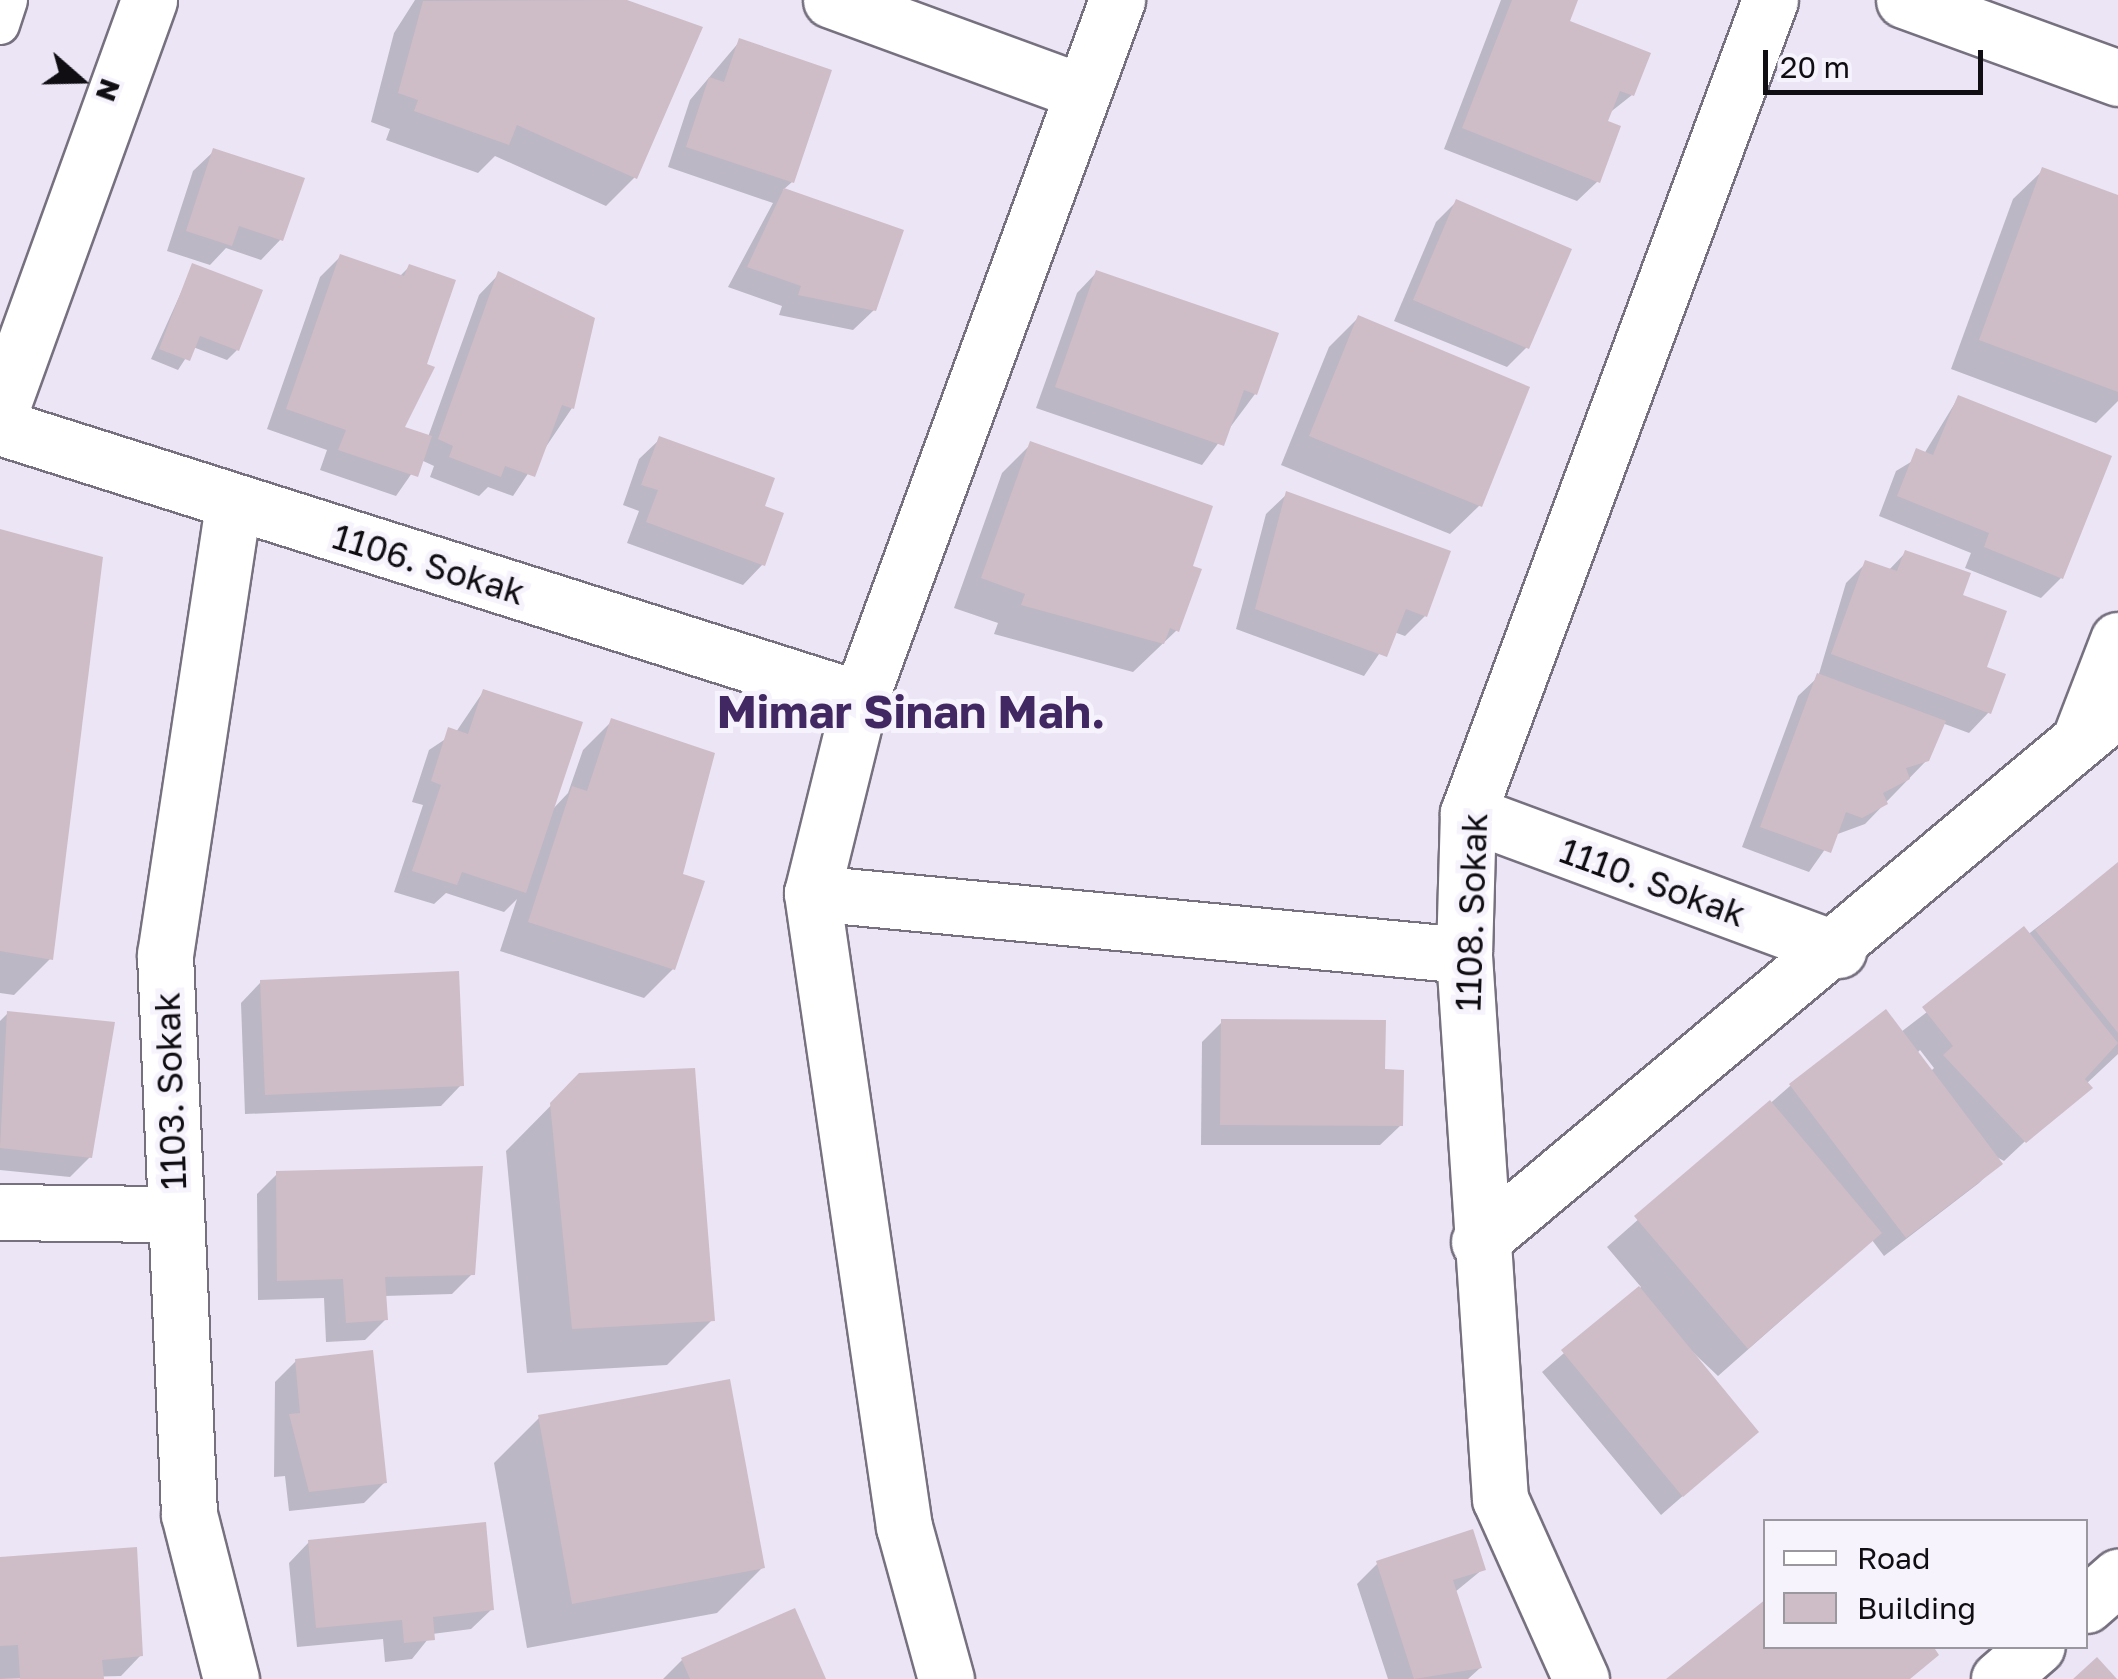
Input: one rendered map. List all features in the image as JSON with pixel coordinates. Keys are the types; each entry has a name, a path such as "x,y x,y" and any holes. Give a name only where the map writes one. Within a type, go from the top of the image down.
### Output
{"street":[{"path":"0,412 149,0"},
{"path":"831,0 1082,92"},
{"path":"946,1679 904,1527 812,893 860,699 1117,0"},
{"name":"1108. Sokak","path":"1581,1679 1500,1499 1479,1242 1464,955 1468,813 1770,0"},
{"path":"1904,0 2118,78"},
{"name":"1106. Sokak","path":"0,427 860,699"},
{"name":"1103. Sokak","path":"231,1679 189,1514 165,955 233,503"},
{"path":"1479,1242 1839,950 2100,722 2118,640"},
{"name":"1110. Sokak","path":"1468,813 1839,950"},
{"path":"812,893 1464,955"},
{"path":"0,1212 174,1214"},
{"path":"2088,1602 2118,1576"},
{"path":"1999,1679 2034,1649"}],"lane":[{"path":"0,25 8,0"}],"building":[{"path":"627,0 703,27 637,179 517,125 509,145 414,111 418,100 398,93 423,1"},
{"path":"1512,0 1578,0 1570,21 1651,53 1634,96 1620,91 1608,121 1621,126 1600,183 1462,128"},
{"path":"739,38 832,70 794,183 686,147 709,77 724,82"},
{"path":"213,148 305,178 283,241 239,226 232,246 186,231"},
{"path":"2042,167 2118,195 2118,392 1979,340"},
{"path":"784,188 904,230 876,311 798,295 801,286 747,267"},
{"path":"1456,199 1572,249 1529,349 1413,300"},
{"path":"340,254 404,276 409,264 456,280 427,364 435,367 405,427 432,436 418,477 338,450 346,430 286,409"},
{"path":"192,263 263,290 239,351 200,336 190,361 159,349"},
{"path":"1096,270 1279,333 1257,395 1244,390 1224,446 1055,387"},
{"path":"498,271 595,318 574,409 562,405 535,477 505,466 501,477 449,457 453,446 438,439"},
{"path":"1358,315 1530,387 1482,507 1309,436"},
{"path":"1958,395 2112,456 2063,579 1984,547 1989,533 1897,496 1916,448 1933,455"},
{"path":"659,436 775,478 765,506 784,513 765,566 646,522 658,490 641,485"},
{"path":"1030,441 1213,506 1193,566 1202,569 1179,632 1170,628 1164,644 1021,605 1025,594 981,578"},
{"path":"1286,491 1451,551 1427,617 1406,609 1387,657 1255,609"},
{"path":"0,529 103,557 53,960 0,951"},
{"path":"1905,550 1971,573 1963,595 2007,611 1987,667 2006,674 1991,714 1831,654 1865,560 1897,571"},
{"path":"1817,673 1946,721 1929,761 1906,768 1910,779 1883,793 1888,804 1862,818 1846,812 1831,853 1760,827"},
{"path":"483,689 583,722 526,893 462,872 457,885 412,871 441,785 431,781 448,727 468,734"},
{"path":"611,718 715,753 683,874 705,881 675,970 528,922 572,786 587,791"},
{"path":"2118,862 2118,1033 2035,930"},
{"path":"2024,926 2118,1043 2085,1079 2093,1088 2026,1143 1943,1055 1953,1046 1922,1007"},
{"path":"459,971 464,1086 265,1095 260,980"},
{"path":"1886,1009 2003,1164 1906,1238 1789,1084"},
{"path":"7,1011 115,1022 92,1158 0,1148"},
{"path":"1221,1019 1386,1020 1385,1069 1404,1070 1403,1126 1220,1125"},
{"path":"695,1068 715,1321 572,1329 550,1103 579,1073"},
{"path":"1770,1100 1882,1233 1748,1349 1634,1216"},
{"path":"483,1166 475,1275 385,1277 388,1320 346,1323 343,1279 277,1281 276,1171"},
{"path":"1639,1286 1759,1432 1683,1497 1561,1350"},
{"path":"373,1350 387,1483 309,1492 289,1414 300,1413 295,1359"},
{"path":"730,1379 765,1568 572,1604 538,1415"},
{"path":"486,1522 494,1610 433,1617 435,1640 404,1643 402,1620 316,1628 308,1540"},
{"path":"1473,1529 1486,1570 1453,1580 1482,1668 1414,1679 1376,1561"},
{"path":"137,1547 143,1656 102,1660 104,1679 20,1679 18,1645 0,1646 0,1557"},
{"path":"1763,1601 1763,1649 1935,1649 1939,1655 1910,1679 1666,1679"},
{"path":"795,1608 826,1679 690,1679 681,1658"},
{"path":"2097,1657 2117,1679 2073,1679"}],"district":[{"name":"Mimar Sinan Mah.","path":"911,712"}]}
